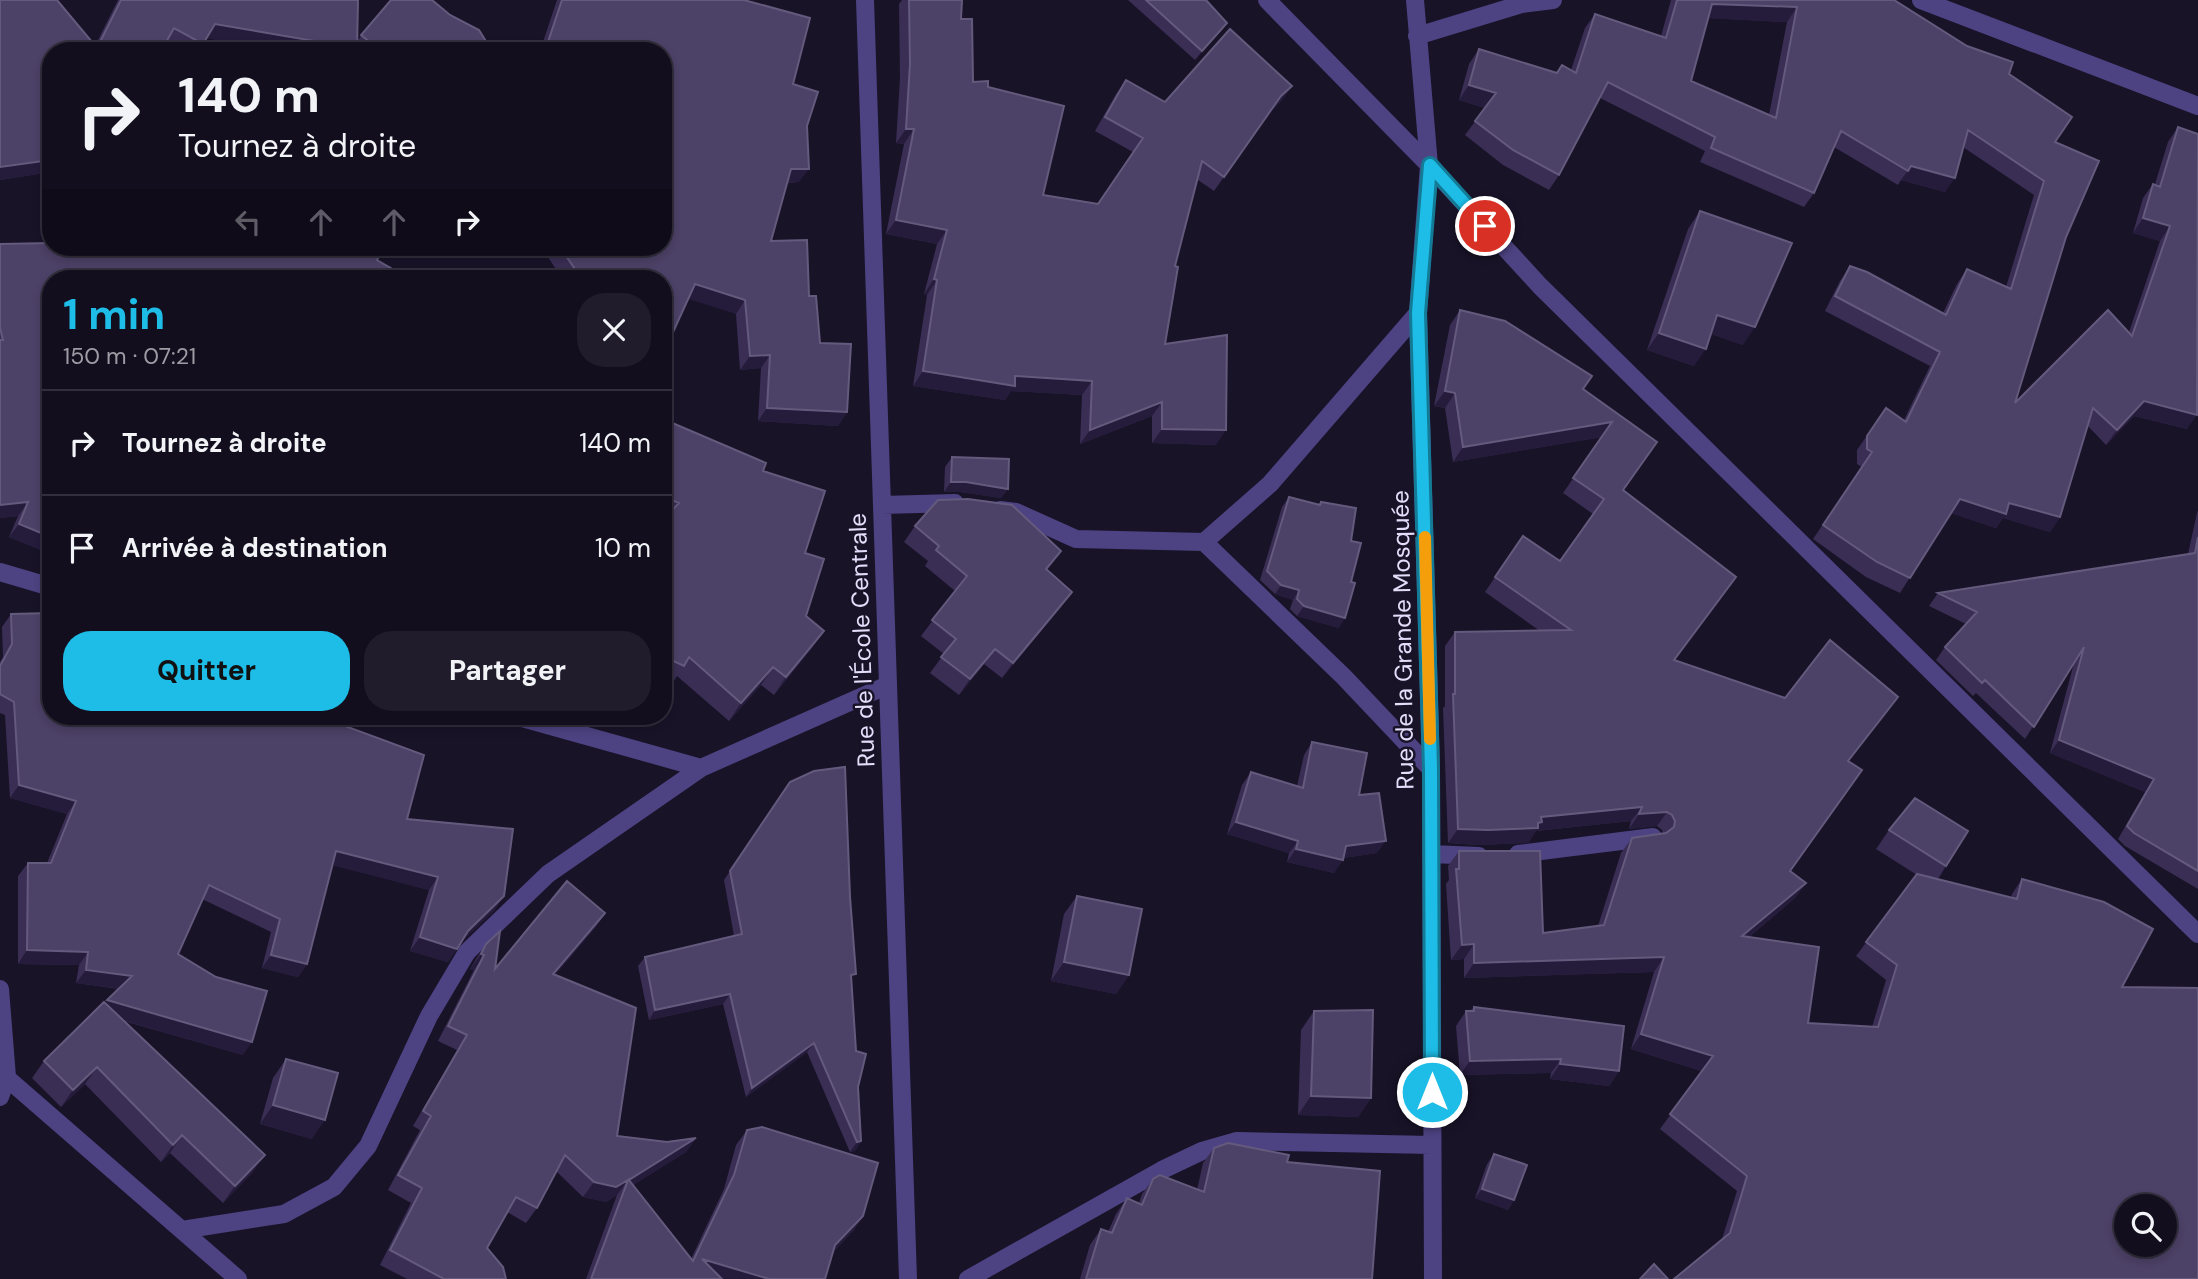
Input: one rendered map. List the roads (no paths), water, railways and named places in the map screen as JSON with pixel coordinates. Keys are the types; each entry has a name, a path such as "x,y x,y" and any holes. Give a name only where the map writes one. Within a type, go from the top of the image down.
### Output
{"street":[{"name":"Rue de l'École Centrale","path":"865,0 908,1279"},
{"path":"1267,0 1430,165 1541,286 2198,934"},
{"name":"Rue de la Grande Mosquée","path":"1415,0 1430,165 1418,313 1431,769 1433,1279"},
{"path":"1417,36 1522,4 1553,0"},
{"path":"1921,0 2198,106"},
{"path":"882,505 958,503 1016,512 1076,539 1204,541 1270,484 1418,313"},
{"path":"1204,541 1344,677 1431,769"},
{"path":"0,572 42,584"},
{"path":"182,1230 284,1214 334,1187 368,1146 429,1016 467,952 548,874 701,768 888,685"},
{"path":"547,725 701,768"},
{"path":"1432,854 1529,853 1653,837"},
{"path":"0,989 3,1075 0,1097"},
{"path":"3,1075 238,1279"},
{"path":"968,1279 1162,1170 1202,1152 1237,1141 1432,1145"}]}
